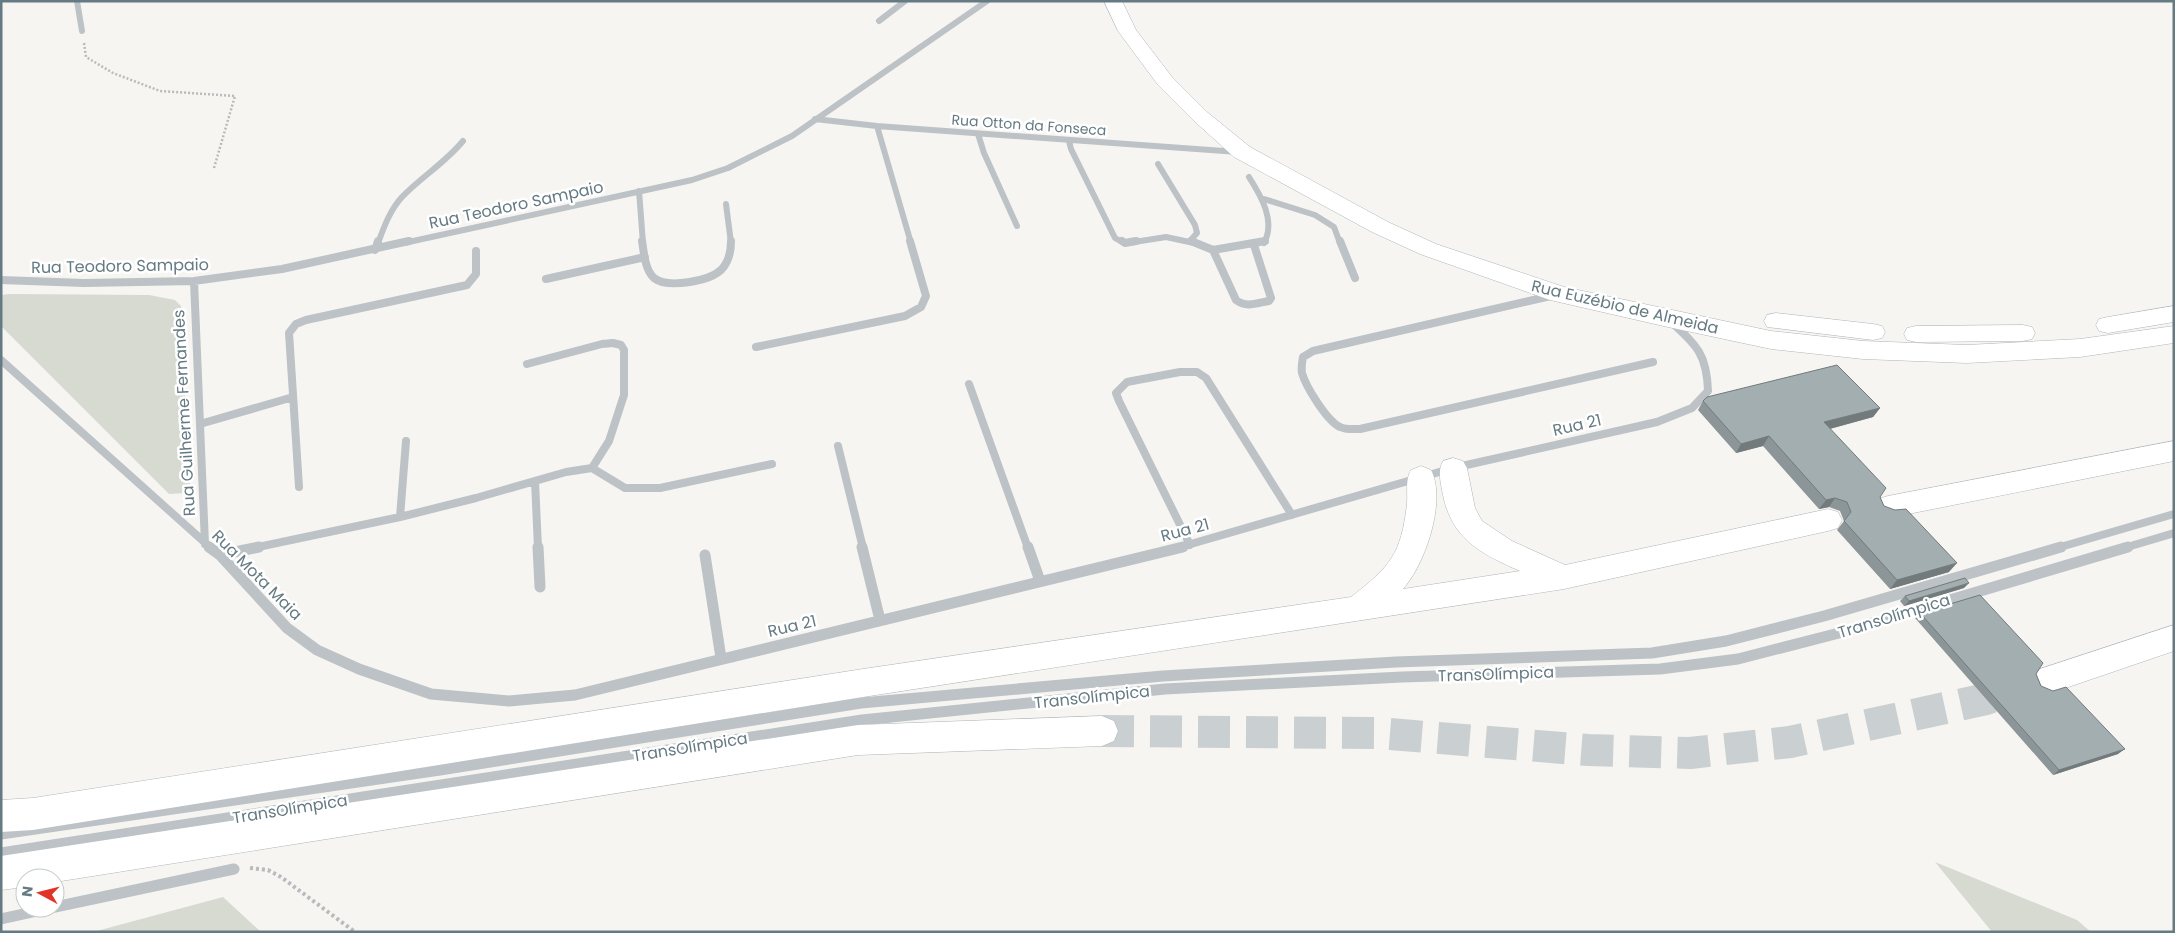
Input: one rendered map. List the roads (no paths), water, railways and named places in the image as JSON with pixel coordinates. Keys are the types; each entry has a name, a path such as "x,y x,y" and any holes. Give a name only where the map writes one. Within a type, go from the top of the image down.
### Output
{"main road":[{"name":"Rua Euzébio de Almeida","path":"1113,1 1127,31 1165,81 1200,116 1242,152 1380,227 1428,249 1559,294 1772,340 1822,347 1967,354 2080,348 2174,334"},
{"name":"Rua Euzébio de Almeida","path":"1128,1 1143,28 1164,54 1201,94 1251,137 1311,174 1379,210 1441,238 1519,265 1675,306 1787,323 1858,331 1937,335 2055,332 2174,314"},
{"path":"1888,507 2174,451"},
{"path":"1453,468 1455,490 1462,512 1473,530 1496,546 1564,577"},
{"path":"1357,608 1392,582 1408,561 1415,542 1423,498 1420,477"},
{"path":"1,816 33,814 863,682 1564,577 1828,520"},
{"path":"2048,680 2174,638"},
{"name":"TransOlímpica","path":"1,873 412,811 858,740 1102,731"}],"street":[{"path":"77,1 82,31"},
{"path":"879,21 905,1"},
{"name":"Rua Teodoro Sampaio","path":"1,280 84,283 194,280 282,269 692,180 728,168 792,136 987,1"},
{"name":"Rua Otton da Fonseca","path":"815,119 978,134 1242,152"},
{"path":"756,347 905,316 919,310 924,305 926,296 877,126"},
{"path":"978,134 984,154 1017,226"},
{"path":"375,250 390,213 400,199 416,183 453,155 463,141"},
{"path":"1069,141 1071,149 1115,238 1125,243 1166,237 1190,241 1212,250 1264,244 1268,238 1264,199 1250,177"},
{"path":"1158,164 1195,225 1197,233 1190,241"},
{"path":"639,191 645,257 651,275 658,282 671,284 705,278 719,271 729,258 731,249 726,204"},
{"path":"1264,199 1315,215 1334,228 1355,278"},
{"path":"1212,250 1236,300 1246,306 1268,301 1271,298 1254,245"},
{"path":"299,487 289,333 297,323 467,285 475,279 478,273 476,251"},
{"path":"546,279 645,257"},
{"name":"Rua Guilherme Fernandes","path":"194,280 205,544"},
{"path":"1559,294 1313,351 1303,357 1301,366 1303,375 1332,422 1340,428 1360,429 1653,362"},
{"name":"Rua 21","path":"575,695 1190,545 1453,468 1657,422 1692,408 1708,391 1705,357 1692,340 1668,319"},
{"path":"527,364 602,344 613,343 621,345 624,350 624,395 609,441 592,468"},
{"name":"Rua Mota Maia","path":"1,360 205,544 220,555 287,628 317,650 358,669 431,694 509,701 575,695"},
{"path":"1190,545 1118,401 1116,393 1127,382 1180,372 1197,372 1206,378 1292,515"},
{"path":"969,384 1040,581"},
{"path":"200,424 293,397"},
{"path":"400,517 406,441"},
{"path":"838,446 880,620"},
{"path":"220,555 400,517 476,498 566,472 592,468 626,488 660,488 772,464"},
{"path":"534,481 540,587"},
{"name":"TransOlímpica","path":"1,834 410,774 861,703 1173,675 1396,662 1652,653 1726,641 1815,618 2174,514"},
{"name":"TransOlímpica","path":"1,853 862,720 1165,690 1402,677 1660,669 1738,659 1839,633 2174,532"},
{"path":"705,555 721,658"},
{"path":"65,905 234,868"},
{"path":"1,919 15,916"}],"tunnel":[{"path":"1102,731 1377,733 1588,750 1690,753 1790,742 1986,699 2023,687"}]}
